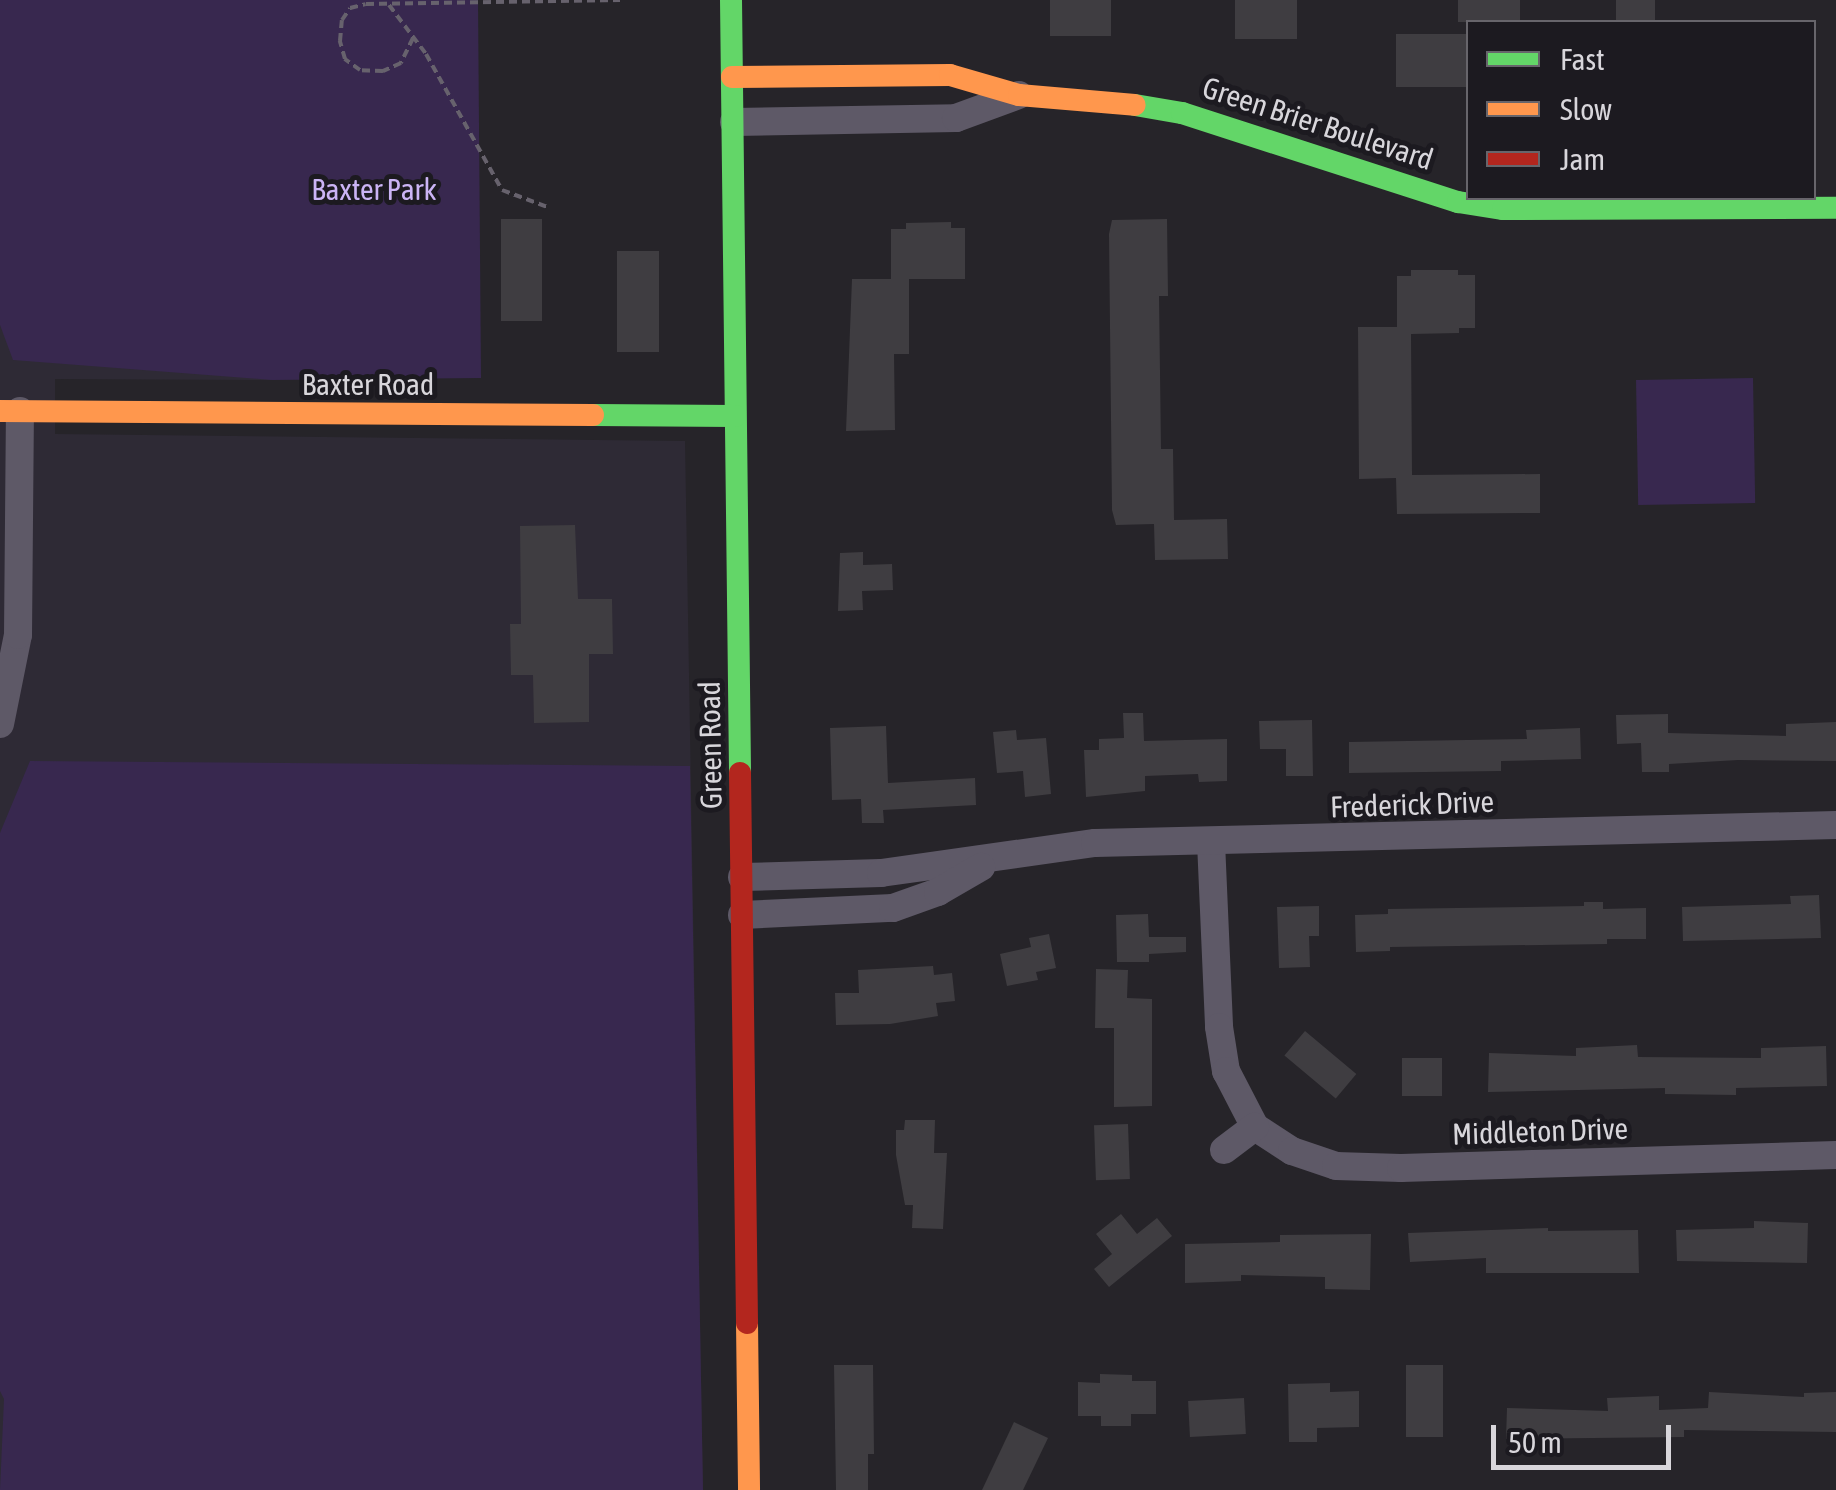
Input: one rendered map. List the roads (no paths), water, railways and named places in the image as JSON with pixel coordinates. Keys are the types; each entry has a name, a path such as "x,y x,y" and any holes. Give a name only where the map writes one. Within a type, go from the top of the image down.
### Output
{"street":[{"name":"Green Road","path":"731,0 749,1490"},
{"name":"Green Brier Boulevard","path":"732,77 950,75 1019,95 1075,97 1182,113 1424,192 1503,209 1836,208"},
{"name":"Green Brier Boulevard","path":"734,122 956,118 1019,95"},
{"name":"Baxter Road","path":"10,411 735,416"},
{"path":"0,724 18,635 10,411"},
{"name":"Frederick Drive","path":"742,877 881,873 1079,845 1836,825"},
{"path":"1211,842 1219,1026 1226,1071 1255,1127 1224,1150"},
{"name":"Frederick Drive","path":"742,916 893,908 938,892 992,860"},
{"name":"Middleton Drive","path":"1255,1127 1292,1151 1336,1166 1836,1155"}],"park label":[{"name":"Baxter Park","path":"374,189"}]}
